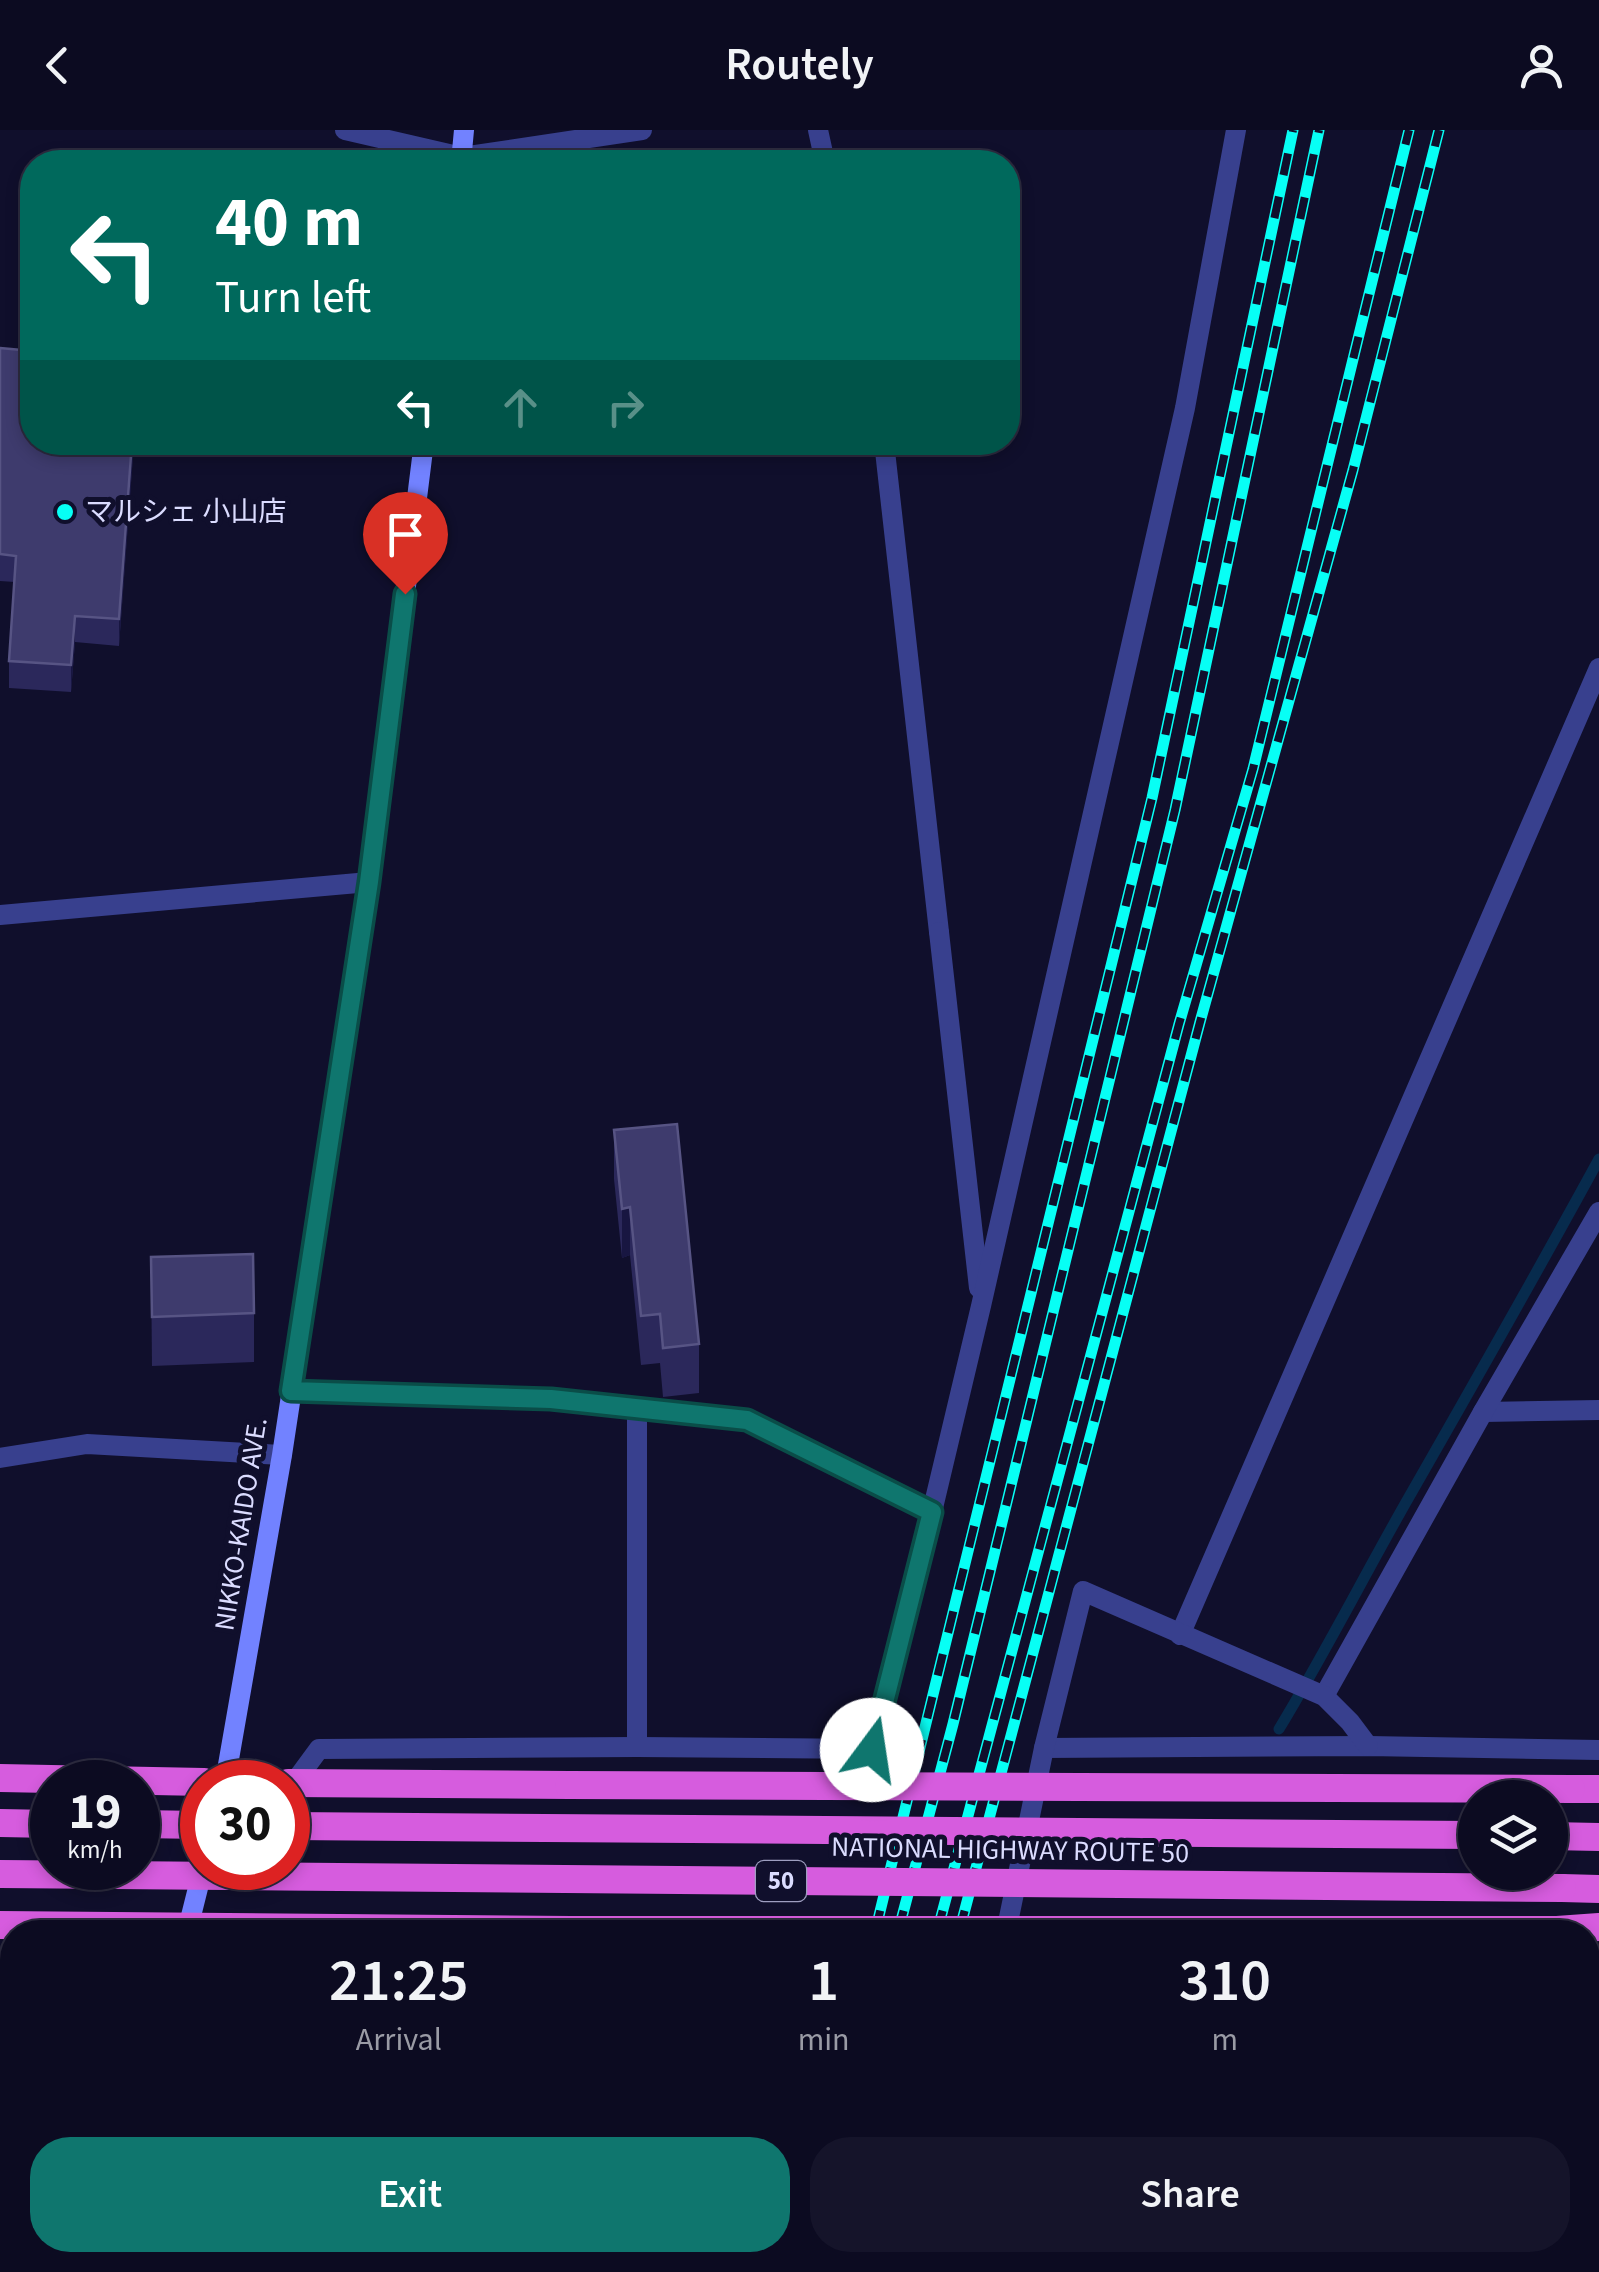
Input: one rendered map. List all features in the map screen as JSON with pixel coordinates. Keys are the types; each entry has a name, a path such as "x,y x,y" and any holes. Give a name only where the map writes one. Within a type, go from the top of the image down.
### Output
{"highway":[{"path":"0,1778 180,1782"},
{"path":"310,1784 1585,1789"},
{"path":"0,1823 30,1824"},
{"name":"NATIONAL HIGHWAY ROUTE 50","path":"310,1826 1458,1835"},
{"path":"1568,1836 1599,1837"},
{"name":"NATIONAL HIGHWAY ROUTE 50","path":"0,1874 1599,1889"}],"main road":[{"name":"NIKKO-KAIDO AVE.","path":"229,1760 282,1455 369,882 422,455"},
{"path":"191,1920 198,1890"}],"street":[{"path":"345,130 423,150"},
{"path":"522,150 642,130"},
{"path":"310,1760 319,1749 637,1746 872,1750 932,1512 1185,408 1236,130"},
{"path":"885,455 980,1306"},
{"path":"1180,1635 1599,668"},
{"path":"0,915 369,882"},
{"path":"1324,1696 1599,1212"},
{"path":"291,1391 551,1399 747,1420 932,1512"},
{"path":"637,1407 637,1746"},
{"path":"1483,1412 1599,1410"},
{"path":"0,1458 87,1444 282,1455"},
{"path":"1008,1920 1044,1748 1084,1591 1324,1696 1368,1746"},
{"path":"1044,1748 1368,1746 1599,1750"}],"building":[{"name":"マルシェ 小山店","path":"0,348 20,350 20,455 131,455 119,619 75,616 71,665 9,661 16,556 0,554"},
{"path":"677,1124 699,1344 663,1348 660,1314 641,1316 630,1207 622,1209 614,1130"},
{"path":"253,1254 254,1313 152,1317 151,1257"}],"waterway":[{"path":"1279,1729 1599,1159"}],"railway":[{"path":"878,1920 1152,798 1293,130"},
{"path":"901,1920 953,1724 1175,810 1319,130"},
{"path":"940,1920 1179,1024 1253,769 1409,130"},
{"path":"962,1920 1200,1022 1353,470 1439,130"}],"place":[{"name":"マルシェ 小山店","path":"65,512"}],"route":[{"path":"405,594 369,882 291,1391 551,1399 747,1420 932,1512 872,1750"}]}
